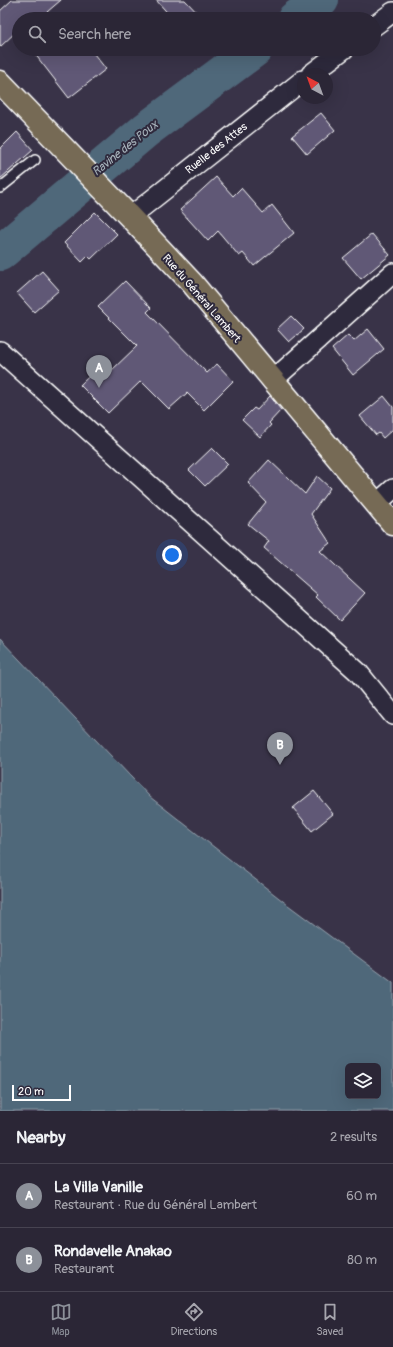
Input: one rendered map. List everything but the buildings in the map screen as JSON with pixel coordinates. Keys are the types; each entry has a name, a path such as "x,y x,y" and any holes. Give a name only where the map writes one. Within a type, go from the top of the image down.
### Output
{"main road":[{"name":"Rue du Général Lambert","path":"0,82 192,283 272,381 393,524"}],"street":[{"path":"381,21 393,12"},
{"path":"319,68 335,56"},
{"name":"Ruelle des Attes","path":"130,217 297,85"},
{"path":"272,381 393,273"},
{"path":"0,352 358,672 393,715"},
{"path":"376,504 393,489"}],"lane":[{"path":"0,188 35,160"}],"water":[{"path":"0,639 150,797 288,905 393,983 393,1111 0,1111"}],"waterway":[{"name":"Ravine des Poux","path":"305,12 321,0"},
{"name":"Ravine des Poux","path":"0,253 146,130 246,56"}],"place":[{"name":"La Villa Vanille","path":"99,388"},
{"name":"Rondavelle Anakao","path":"280,765"}]}
